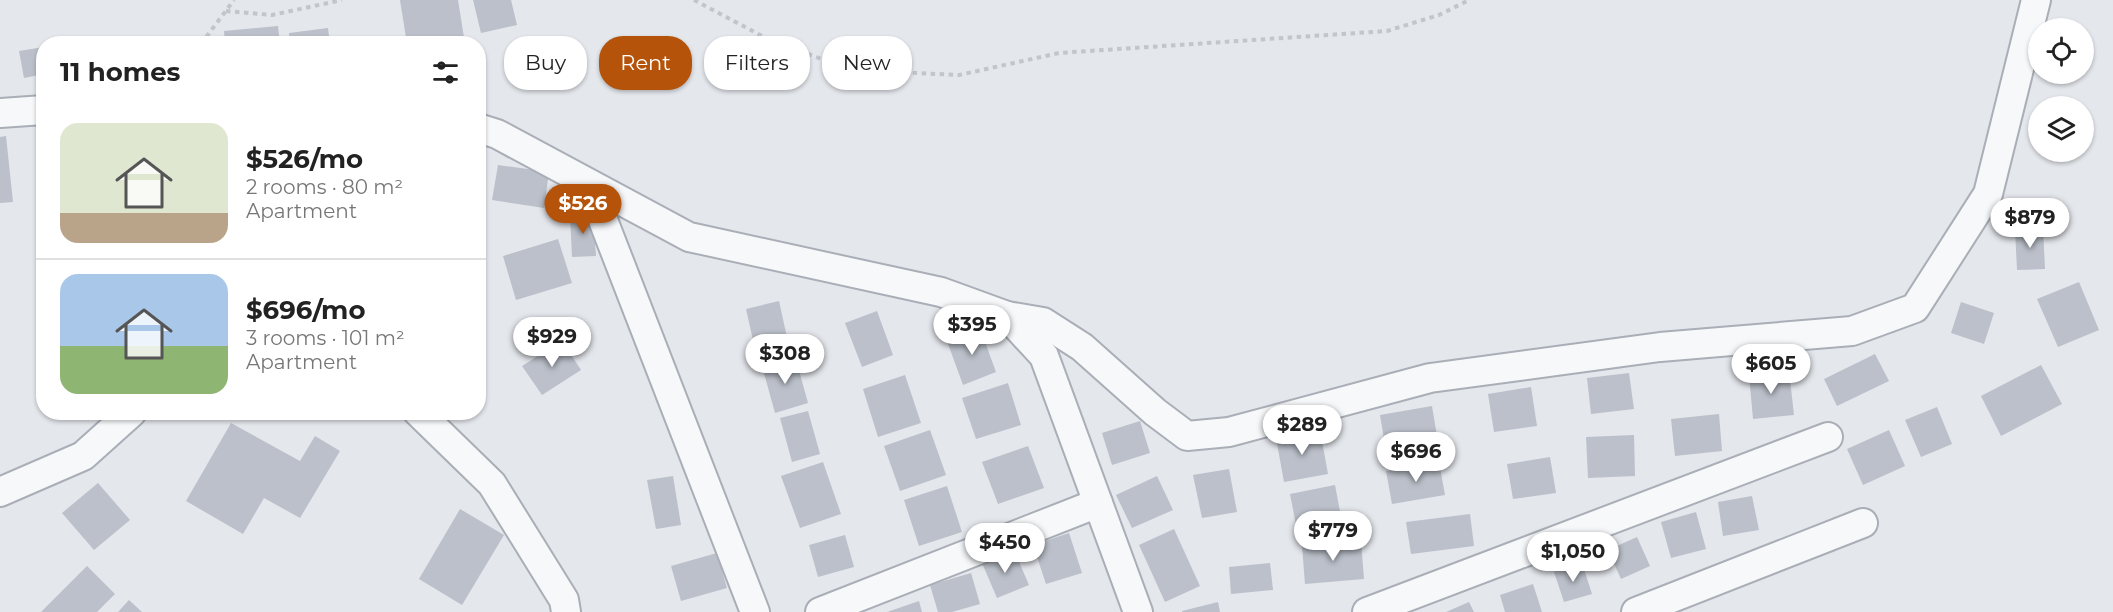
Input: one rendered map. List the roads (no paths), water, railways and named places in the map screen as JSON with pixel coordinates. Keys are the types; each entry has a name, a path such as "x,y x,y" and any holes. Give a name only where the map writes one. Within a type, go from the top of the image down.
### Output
{"street":[{"path":"486,131 497,134 689,237 941,292 1007,316 1042,322 1082,348 1155,412 1187,436 1228,432 1430,378 1660,347 1852,331 1915,308 1988,194 2036,0"},
{"path":"0,113 36,111"},
{"path":"589,184 755,612"},
{"path":"1007,316 1044,356 1138,612"},
{"path":"0,492 83,456 123,420"},
{"path":"426,420 492,484 564,600 566,612"},
{"path":"1367,612 1828,437"},
{"path":"820,612 1098,503"},
{"path":"1636,612 1863,523"}]}
